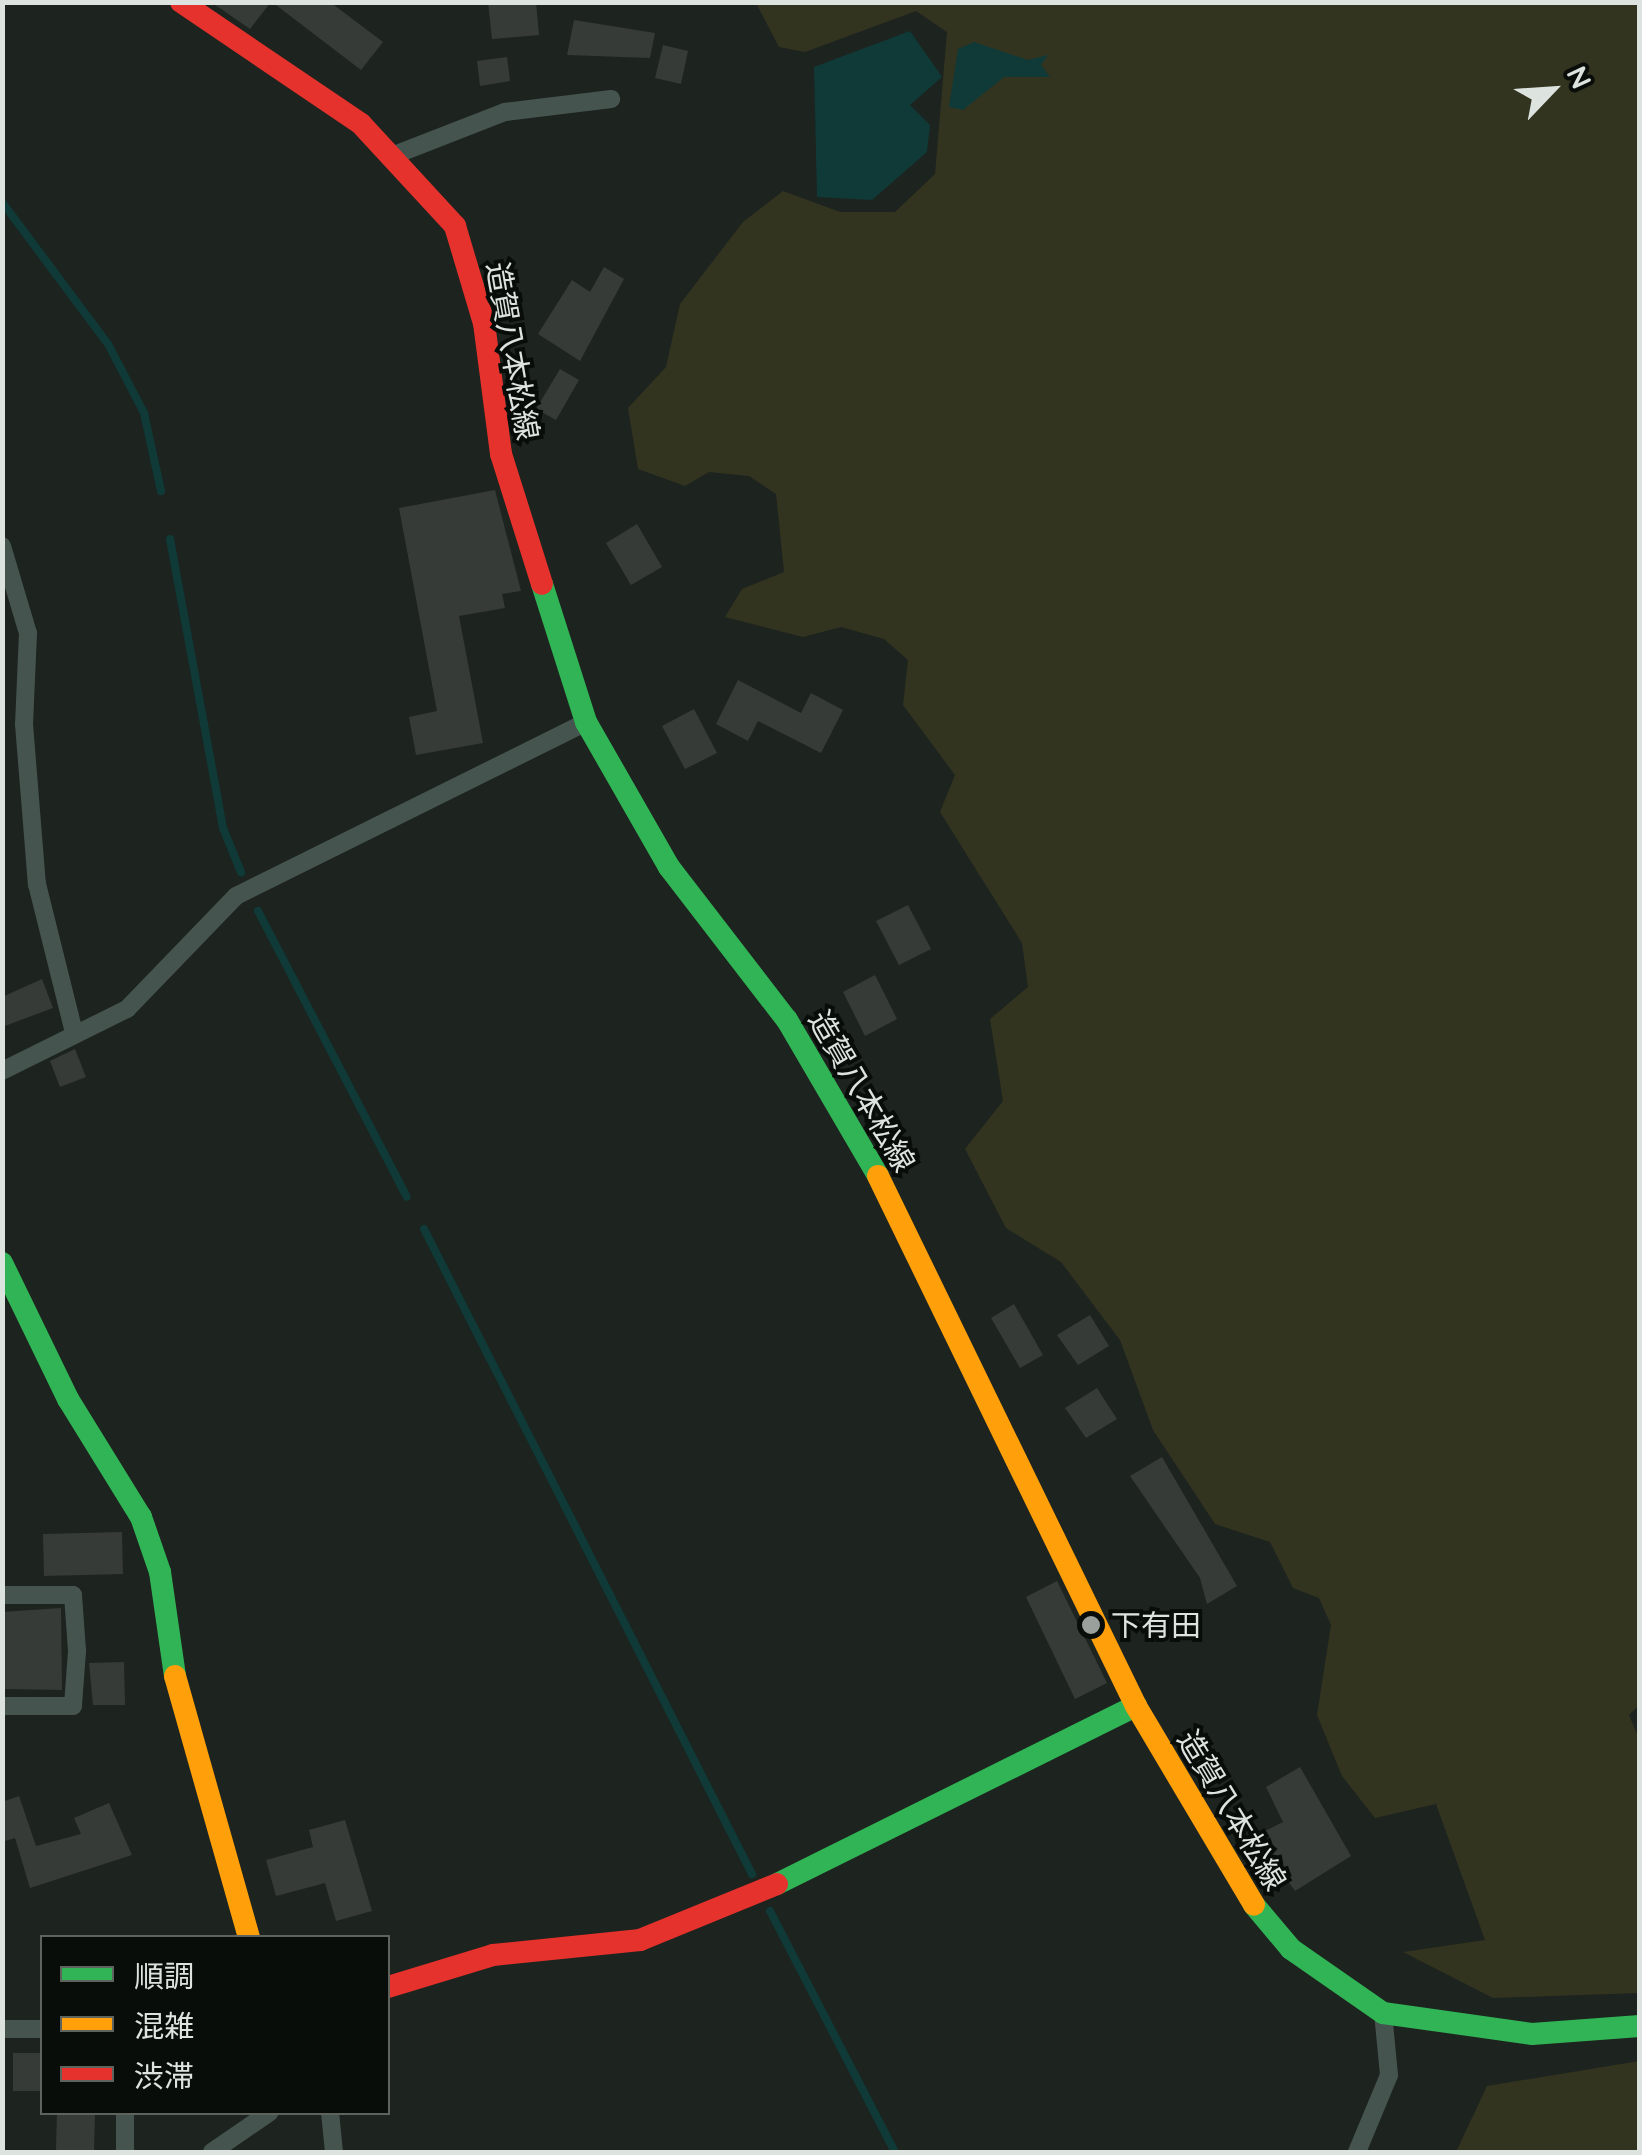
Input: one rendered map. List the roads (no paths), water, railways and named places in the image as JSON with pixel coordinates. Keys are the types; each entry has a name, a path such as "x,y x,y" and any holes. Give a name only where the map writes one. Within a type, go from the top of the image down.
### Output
{"main road":[{"name":"造賀八本松線","path":"181,2 397,154 456,226 474,278 501,454 586,722 670,868 787,1020 870,1160 1136,1706 1202,1832 1267,1924 1383,2013 1532,2034 1640,2026"},
{"path":"2,1264 68,1400 141,1517 160,1572 181,1722 248,1935"},
{"path":"390,1987 492,1955 640,1940 699,1923 1136,1706"}],"street":[{"path":"397,154 504,112 611,99"},
{"path":"2,546 28,633 24,724 37,884 74,1032"},
{"path":"2,1071 74,1032 127,1010 236,896 586,722"},
{"path":"2,1596 73,1595 76,1651 73,1706 2,1706"},
{"path":"1357,2152 1389,2076 1383,2013"},
{"path":"2,2029 40,2028"},
{"path":"125,2115 125,2152"},
{"path":"212,2152 266,2115"},
{"path":"330,2115 334,2152"}],"water":[{"path":"910,31 942,77 910,105 930,125 927,152 872,200 817,197 814,67"},
{"path":"974,42 1028,60 1048,55 1041,65 1050,77 1004,77 963,110 949,107 958,49"}],"waterway":[{"path":"2,202 108,344 144,413 161,491"},
{"path":"170,539 223,828 241,872"},
{"path":"258,911 407,1197"},
{"path":"424,1229 752,1874"},
{"path":"770,1911 895,2152"}],"place":[{"name":"下有田","path":"1091,1625"}]}
